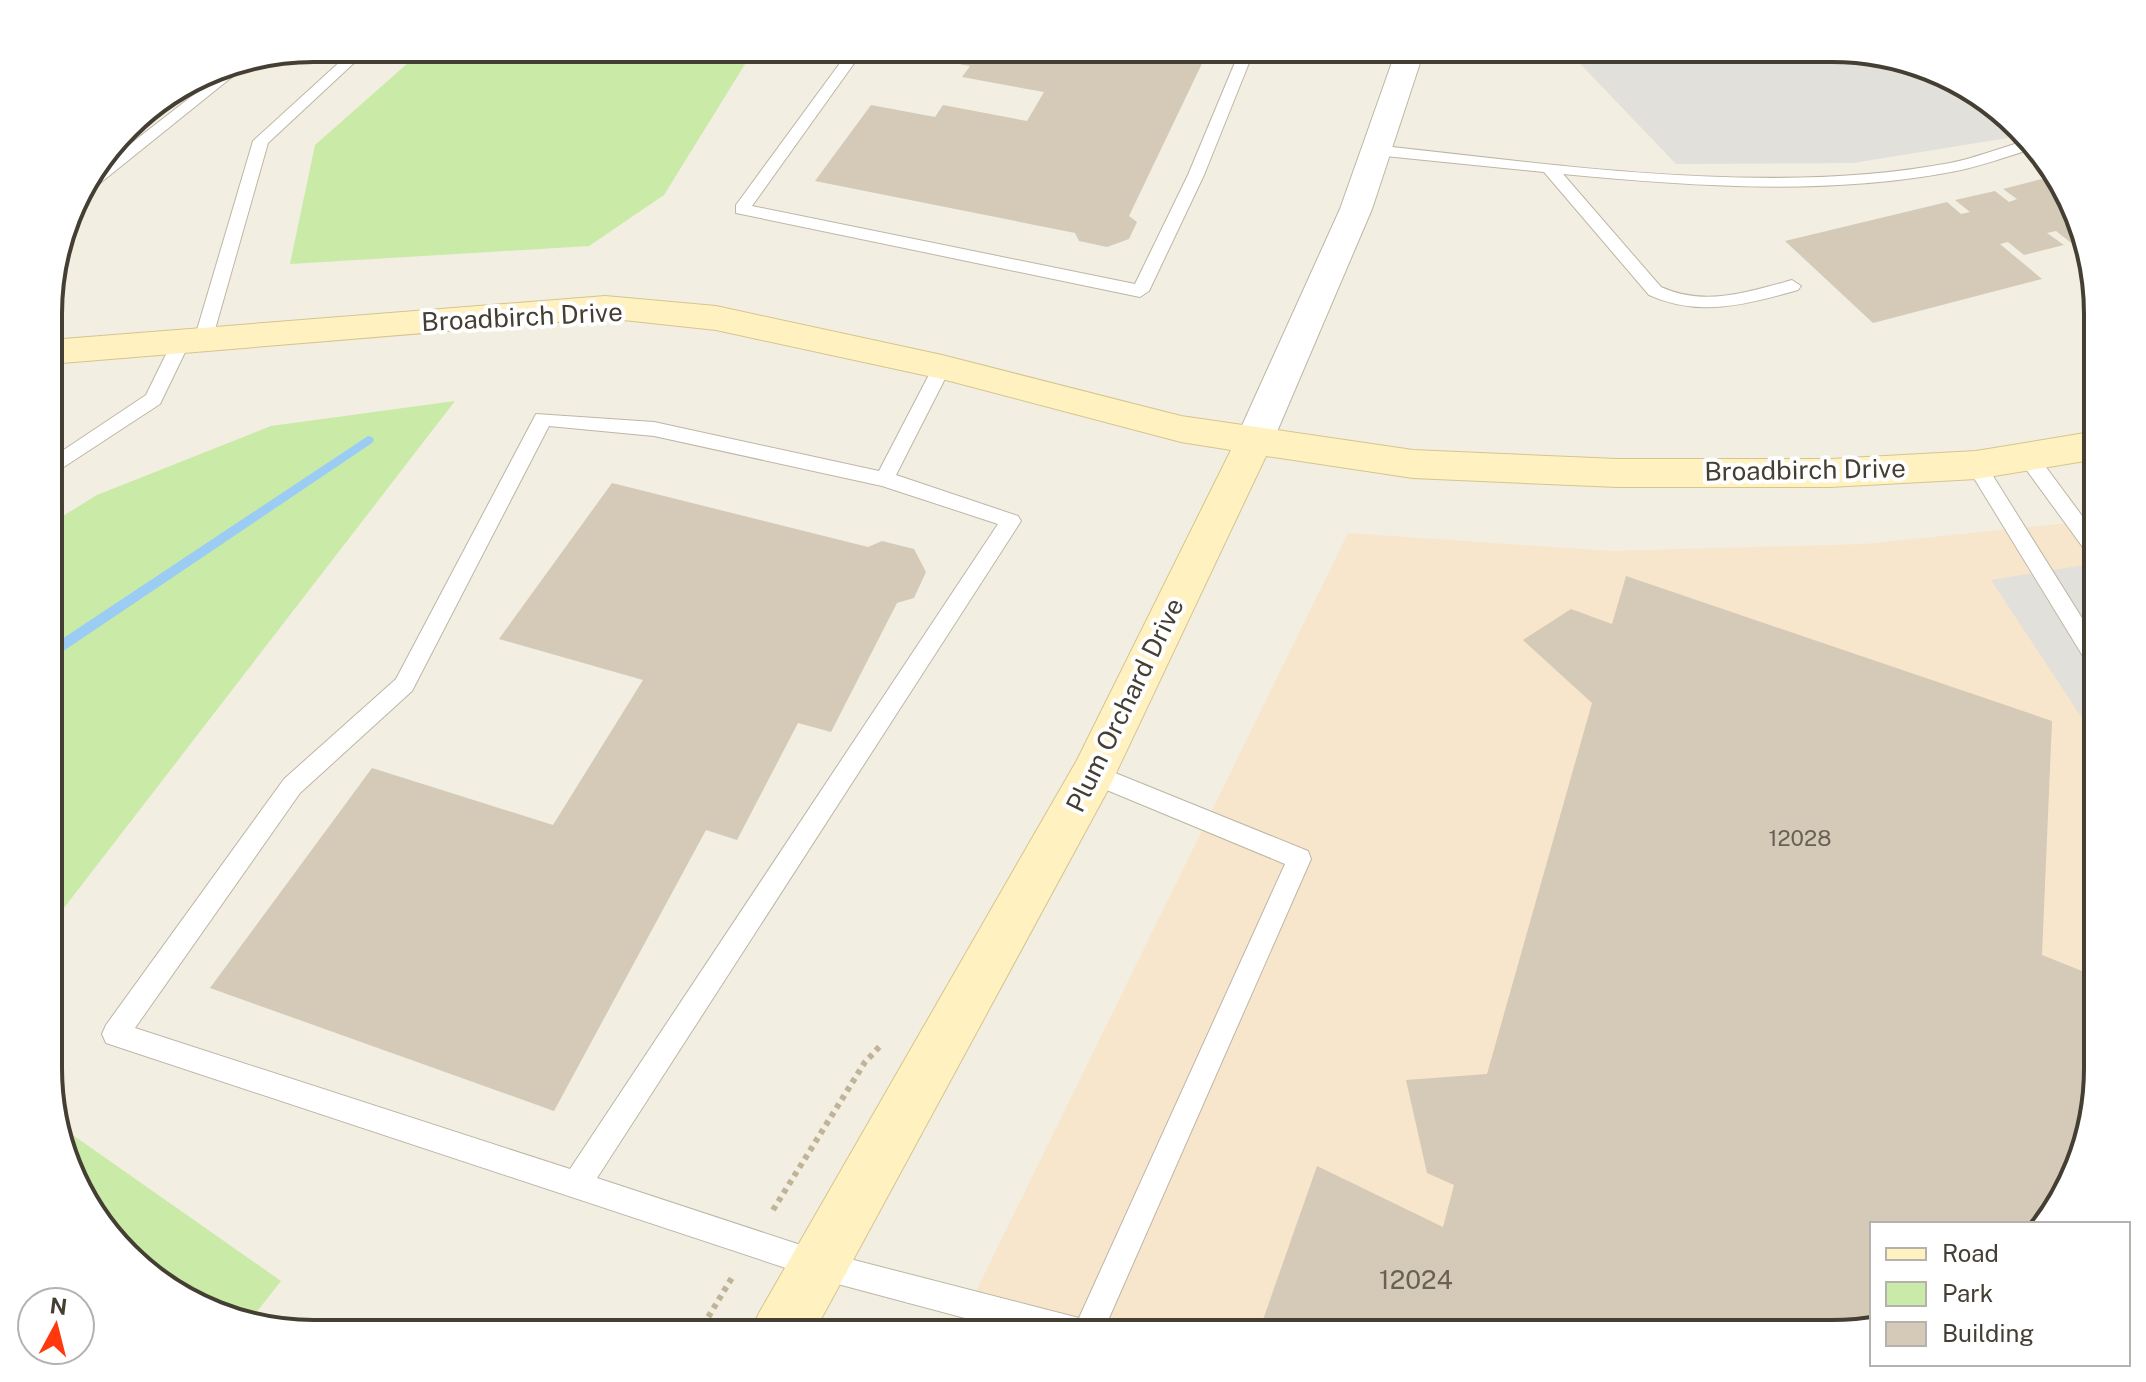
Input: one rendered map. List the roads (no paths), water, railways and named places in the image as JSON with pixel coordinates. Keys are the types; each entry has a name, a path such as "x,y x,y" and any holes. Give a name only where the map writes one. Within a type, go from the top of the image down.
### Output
{"street":[{"name":"Plum Orchard Drive","path":"788,1320 1093,774 1259,428 1356,209 1406,62"},
{"name":"Broadbirch Drive","path":"62,351 605,307 716,318 942,367 1181,429 1259,428 1413,464 1617,473 1830,473 1976,465 2083,447"}],"lane":[{"path":"62,458 153,399 192,341 261,141 348,62"},
{"path":"848,62 742,209 1140,291 1196,175 1242,62"},
{"path":"108,170 223,79"},
{"path":"1375,150 1549,168 1790,180 1942,169 2020,147"},
{"path":"1549,168 1655,291 1675,303 1695,306 1792,286"},
{"path":"884,479 942,367"},
{"path":"576,1185 1011,521 884,479 654,429 543,419 404,685 292,786 115,1034 819,1265 1029,1320"},
{"path":"2027,456 2083,532"},
{"path":"1976,465 2083,637"},
{"path":"1092,1319 1299,859 1093,774"}],"waterway":[{"path":"62,646 368,440"}]}
